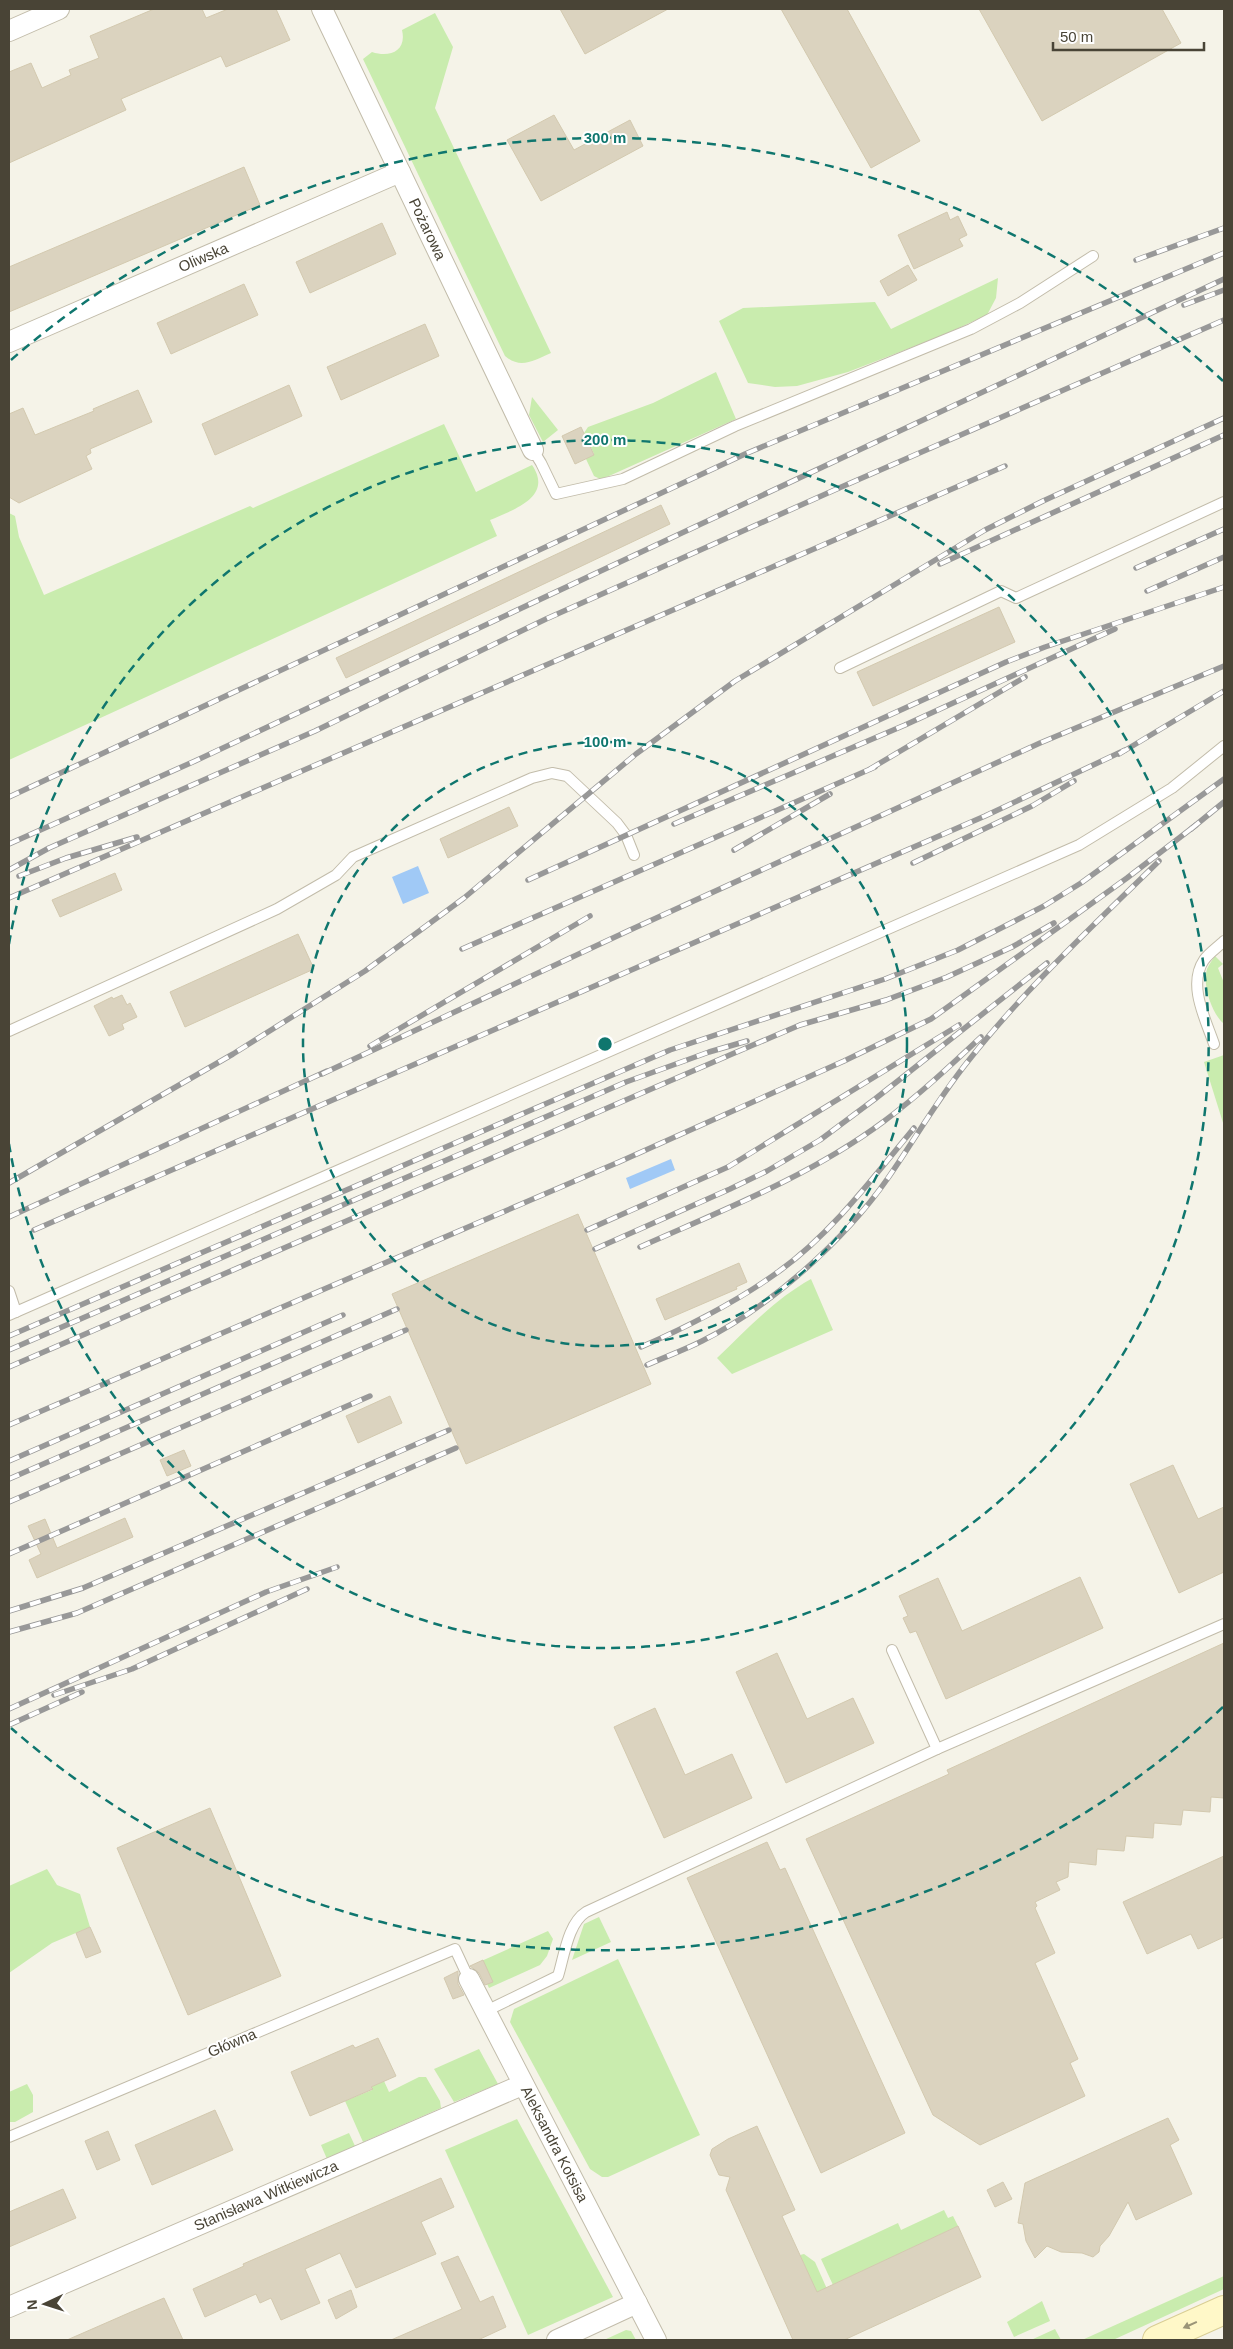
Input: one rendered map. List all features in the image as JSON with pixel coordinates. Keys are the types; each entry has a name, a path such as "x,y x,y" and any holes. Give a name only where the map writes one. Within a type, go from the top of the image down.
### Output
{"main road":[{"path":"1157,2340 1224,2310"}],"street":[{"path":"9,31 59,9"},
{"name":"Pożarowa","path":"322,9 533,450"},
{"name":"Oliwska","path":"9,342 400,172"},
{"name":"Aleksandra Kotsisa","path":"469,1978 522,2084 656,2340"},
{"name":"Stanisława Witkiewicza","path":"9,2307 522,2084"},
{"path":"557,2340 637,2303"}],"lane":[{"path":"533,450 541,462 556,494 623,479 735,426 972,329 1020,303 1093,256"},
{"path":"840,668 1001,592 1016,598 1224,502"},
{"path":"9,1291 12,1313 1072,848 1172,788 1224,746"},
{"path":"9,1032 277,909 336,875 353,857 532,778 552,774 567,776 617,823 626,835 634,855"},
{"path":"1214,1044 1200,1002 1198,976 1204,959 1224,941"},
{"path":"486,2011 558,1976 574,1925 579,1916 937,1749 1224,1624"},
{"path":"892,1650 937,1749"},
{"name":"Aleksandra Kotsisa","path":"455,1949 469,1978"},
{"name":"Główna","path":"9,2137 455,1949"}],"green space":[{"path":"435,13 453,47 435,108 551,353 533,361 522,363 505,356 363,59 372,52 385,54 396,51 402,43 402,30"},
{"path":"998,278 996,298 987,315 941,336 848,372 797,386 775,387 748,383 719,321 743,308 875,302 891,329"},
{"path":"716,372 736,419 609,476 600,479 594,476 586,459 594,454 584,433 588,427 653,403"},
{"path":"532,397 558,430 543,442 529,415"},
{"path":"444,424 476,492 532,465 537,476 538,486 528,501 490,520 497,536 9,760 9,513 15,516 19,537 44,595 250,506 253,508"},
{"path":"1215,956 1223,964 1218,968 1224,983 1224,1024 1212,1006 1207,991 1207,969"},
{"path":"1224,1055 1224,1126 1204,1062"},
{"path":"811,1279 833,1330 732,1374 717,1358 773,1305"},
{"path":"47,1869 57,1885 80,1894 90,1927 52,1943 9,1973 9,1886"},
{"path":"599,1917 611,1942 572,1960 584,1924"},
{"path":"548,1931 553,1939 547,1956 540,1965 489,1988 477,1963"},
{"path":"618,1959 700,2135 608,2177 602,2177 590,2169 510,2022 514,2009"},
{"path":"479,2049 498,2084 454,2102 434,2069"},
{"path":"419,2077 426,2077 440,2101 441,2108 363,2142 345,2101 372,2090 371,2087 384,2081 389,2092"},
{"path":"27,2084 33,2095 33,2112 15,2122 9,2122 9,2092"},
{"path":"517,2119 613,2297 528,2335 445,2150"},
{"path":"349,2133 355,2146 327,2159 321,2145"},
{"path":"944,2210 948,2218 953,2216 958,2226 833,2285 821,2259 898,2223 901,2230"},
{"path":"804,2254 815,2262 827,2289 817,2293 800,2255"},
{"path":"1224,2276 1224,2289 1113,2340 1082,2340"},
{"path":"1042,2301 1050,2321 1014,2337 1007,2322"},
{"path":"1055,2329 1061,2340 1031,2340"},
{"path":"626,2330 631,2331 636,2340 604,2340"}],"water":[{"path":"418,866 429,893 403,904 392,877"},
{"path":"671,1159 675,1170 630,1189 626,1178"}],"building":[{"path":"154,9 202,9 206,18 228,9 276,9 290,40 226,67 221,56 121,99 126,110 9,163 9,72 31,63 42,88 71,75 69,70 99,58 90,36"},
{"path":"560,9 668,9 585,54"},
{"path":"781,9 847,9 920,141 871,168"},
{"path":"979,9 1162,9 1181,43 1042,121"},
{"path":"554,115 574,150 630,120 643,146 541,201 507,140"},
{"path":"244,167 260,205 9,312 9,267"},
{"path":"947,212 950,220 958,216 967,235 959,239 963,246 914,269 898,235"},
{"path":"382,223 396,254 310,293 296,262"},
{"path":"908,265 917,280 888,296 880,281"},
{"path":"244,284 258,315 171,354 157,323"},
{"path":"425,324 439,356 341,400 327,367"},
{"path":"289,385 302,416 215,455 202,424"},
{"path":"138,390 152,422 90,449 91,453 86,456 92,469 19,503 9,497 9,414 23,408 35,435 94,411 93,409"},
{"path":"581,427 594,455 575,464 562,436"},
{"path":"661,505 670,524 346,678 336,658"},
{"path":"999,607 1015,642 873,706 857,672"},
{"path":"509,807 518,826 448,858 440,839"},
{"path":"115,873 122,890 60,917 52,900"},
{"path":"298,934 314,969 185,1027 170,992"},
{"path":"122,995 127,1005 130,1003 137,1017 122,1024 124,1029 109,1036 94,1006 112,997 113,999"},
{"path":"578,1214 651,1384 466,1464 392,1294"},
{"path":"739,1263 747,1282 736,1287 737,1289 665,1320 656,1299"},
{"path":"390,1396 402,1423 358,1443 346,1416"},
{"path":"184,1450 191,1466 167,1476 160,1460"},
{"path":"1173,1465 1198,1519 1224,1507 1224,1572 1179,1593 1130,1484"},
{"path":"125,1518 133,1537 37,1578 29,1560 41,1554 28,1526 45,1519 57,1548"},
{"path":"1080,1577 1103,1628 946,1699 916,1631 910,1633 903,1618 908,1616 899,1596 938,1578 962,1631"},
{"path":"1224,1643 1224,1798 1211,1797 1210,1812 1183,1810 1181,1825 1154,1823 1153,1838 1126,1836 1124,1851 1097,1849 1096,1865 1069,1862 1068,1877 1056,1882 1060,1890 1035,1902 1037,1906 1035,1908 1055,1953 1035,1963 1078,2059 1070,2063 1085,2096 980,2145 933,2115 806,1839 949,1774 947,1770"},
{"path":"777,1653 807,1719 853,1698 874,1743 786,1783 736,1672"},
{"path":"655,1708 685,1775 732,1754 752,1798 664,1838 614,1727"},
{"path":"210,1808 281,1976 188,2015 117,1848"},
{"path":"767,1842 780,1870 785,1868 905,2133 821,2173 687,1878"},
{"path":"1224,1856 1224,1937 1198,1949 1191,1934 1147,1954 1123,1902"},
{"path":"90,1927 101,1952 86,1958 76,1933"},
{"path":"483,1960 493,1982 485,1985 479,1973 470,1966"},
{"path":"458,1971 458,1984 464,1995 453,1999 444,1978"},
{"path":"378,2038 396,2076 371,2087 373,2089 310,2116 291,2072 353,2045 355,2048"},
{"path":"215,2110 233,2150 152,2185 135,2145"},
{"path":"1168,2118 1179,2140 1170,2145 1192,2194 1136,2220 1128,2202 1109,2236 1100,2246 1099,2252 1093,2257 1082,2253 1061,2252 1047,2246 1035,2258 1026,2241 1023,2224 1018,2223 1025,2183"},
{"path":"757,2126 795,2210 782,2216 817,2292 958,2226 981,2277 844,2340 793,2340 726,2190 730,2177 719,2175 710,2155 712,2149 728,2139"},
{"path":"108,2131 120,2160 97,2170 85,2141"},
{"path":"441,2178 454,2207 421,2222 436,2254 356,2288 340,2253 305,2269 320,2303 281,2320 271,2298 260,2303 256,2294 205,2317 193,2289 244,2266 243,2264"},
{"path":"1003,2182 1012,2199 995,2207 987,2190"},
{"path":"63,2189 76,2218 9,2247 9,2212"},
{"path":"458,2256 480,2302 493,2296 506,2327 478,2340 391,2340 462,2309 441,2263"},
{"path":"351,2290 357,2307 336,2319 328,2300"},
{"path":"164,2298 183,2340 67,2340 131,2312"}],"railway":[{"path":"1136,260 1224,228"},
{"path":"9,797 745,454 1224,253"},
{"path":"9,844 195,761 1224,279"},
{"path":"1184,305 1224,290"},
{"path":"9,870 49,848 315,731 546,619 839,488 1224,320"},
{"path":"9,1183 233,1054 365,971 464,898 636,754 735,681 985,530 1043,501 1224,418"},
{"path":"940,564 1224,435"},
{"path":"9,898 1005,466"},
{"path":"1136,568 1224,529"},
{"path":"1147,591 1224,557"},
{"path":"528,880 1006,662 1224,587"},
{"path":"674,824 905,725 1115,629"},
{"path":"322,1074 630,930 1040,743 1224,666"},
{"path":"870,769 1025,677"},
{"path":"1119,754 1224,691"},
{"path":"34,1230 985,816 1125,750"},
{"path":"462,949 875,767"},
{"path":"9,1336 670,1050 885,979 958,950 1044,906 1081,883 1224,779"},
{"path":"913,863 1032,806 1074,781"},
{"path":"734,850 830,794"},
{"path":"1191,829 1224,802"},
{"path":"9,1425 619,1162 844,1061 931,1019 1127,878 1196,825"},
{"path":"19,876 66,858 137,837"},
{"path":"647,1365 728,1327 779,1291 828,1248 850,1225 888,1178 947,1089 991,1033 1061,958 1159,861"},
{"path":"370,1046 590,916"},
{"path":"9,1367 800,1025 886,1000 947,977 1012,947 1054,923"},
{"path":"595,1249 730,1189 767,1171 820,1140 1047,963"},
{"path":"587,1230 728,1167 959,1025"},
{"path":"640,1247 765,1191 826,1159 883,1122 909,1102 981,1037"},
{"path":"9,1350 626,1082 709,1052 747,1041"},
{"path":"9,1217 327,1071"},
{"path":"641,1347 728,1304 762,1283 797,1257 816,1241 850,1205 914,1128"},
{"path":"9,1479 397,1309"},
{"path":"9,1461 343,1315"},
{"path":"9,1502 406,1330"},
{"path":"9,1554 370,1396"},
{"path":"9,1611 83,1588 449,1430"},
{"path":"9,1632 77,1613 456,1448"},
{"path":"9,1709 266,1592 337,1567"},
{"path":"54,1695 132,1669 307,1589"},
{"path":"9,1725 82,1692"}]}
